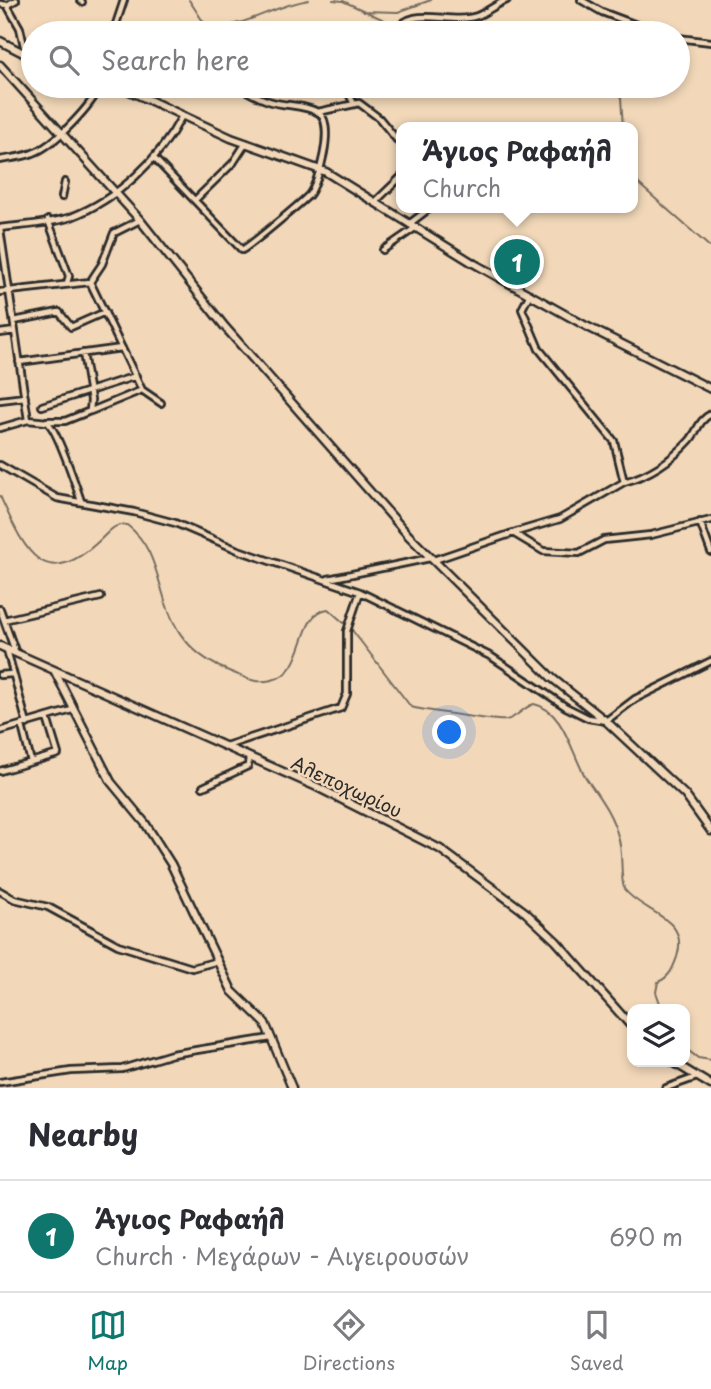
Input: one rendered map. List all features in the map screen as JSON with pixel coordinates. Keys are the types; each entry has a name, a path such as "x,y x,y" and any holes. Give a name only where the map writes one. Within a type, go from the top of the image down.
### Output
{"street":[{"path":"0,4 7,5 16,0"},
{"path":"118,21 124,0"},
{"path":"403,21 421,16 449,19 473,17 507,0"},
{"path":"581,0 626,21"},
{"path":"7,5 21,32"},
{"path":"690,39 711,42"},
{"path":"0,41 21,52"},
{"path":"16,50 21,48"},
{"path":"0,66 21,89"},
{"path":"29,98 140,220 225,327 431,559 552,678 606,721 691,802 711,831"},
{"path":"0,160 35,153 60,133 93,98"},
{"path":"144,98 246,144 318,170 530,294 711,389"},
{"path":"262,98 317,112 353,102"},
{"path":"351,98 353,102 372,111 396,140"},
{"path":"154,158 244,249 308,195 328,136 324,119 317,112"},
{"path":"28,420 0,229 71,217 115,194 169,142 182,116"},
{"path":"195,200 233,163 246,144"},
{"path":"375,202 396,181"},
{"path":"62,197 65,182"},
{"path":"383,250 425,213"},
{"path":"48,220 69,276 67,284"},
{"path":"90,282 102,264 112,236 140,220"},
{"path":"0,292 90,282"},
{"path":"90,282 142,390 161,403"},
{"path":"530,294 522,309 537,345 614,441 624,482"},
{"path":"14,321 59,312 71,327 105,312"},
{"path":"0,333 15,331"},
{"path":"19,362 122,348"},
{"path":"83,353 90,411"},
{"path":"42,406 136,376"},
{"path":"0,428 28,420 65,421 142,390"},
{"path":"0,400 25,397"},
{"path":"323,579 368,573 431,559 560,519 624,482 655,471 690,440 701,421 711,414"},
{"path":"42,421 56,432 80,501"},
{"path":"0,465 53,496 175,523 360,592 492,657 566,707 588,718 606,721 644,694 711,661"},
{"path":"513,533 543,551 579,553 604,540 651,535 711,520"},
{"path":"700,522 711,552"},
{"path":"226,746 341,708 347,694 348,622 360,592"},
{"path":"4,620 101,597"},
{"path":"0,609 15,654"},
{"path":"4,648 31,762"},
{"name":"Αλεποχωρίου","path":"4,648 249,756 407,830 478,874 556,941 627,1021"},
{"path":"55,672 111,782 145,823 167,856 234,994 262,1019 292,1088"},
{"path":"0,675 12,674"},
{"path":"0,731 72,710"},
{"path":"0,771 58,754 47,718"},
{"path":"203,787 248,766 249,756"},
{"path":"0,891 14,899 48,907 118,944 192,968 218,961"},
{"path":"0,1082 71,1071 122,1069 172,1054 272,1037"},
{"path":"681,1067 711,1085"},
{"path":"666,1088 697,1077"}],"waterway":[{"path":"189,0 203,21"},
{"path":"243,21 309,0"},
{"path":"333,0 343,1 386,21"},
{"path":"363,11 398,12 431,0"},
{"path":"621,98 623,122"},
{"path":"638,183 711,248"},
{"path":"0,496 27,547 37,558 49,564 63,564 80,556 112,529 127,525 142,541 152,559 173,620 185,640 203,657 246,678 266,681 283,675 297,655 311,621 318,613 328,609 352,630 411,707 501,720 510,719 534,704 544,708 560,724 586,778 606,807 620,846 624,889 671,924 677,933 677,957 668,975 658,982 656,992 660,1004"},
{"path":"690,1052 698,1058 711,1060"}],"place":[{"name":"Άγιος Ραφαήλ","path":"517,262"}]}
